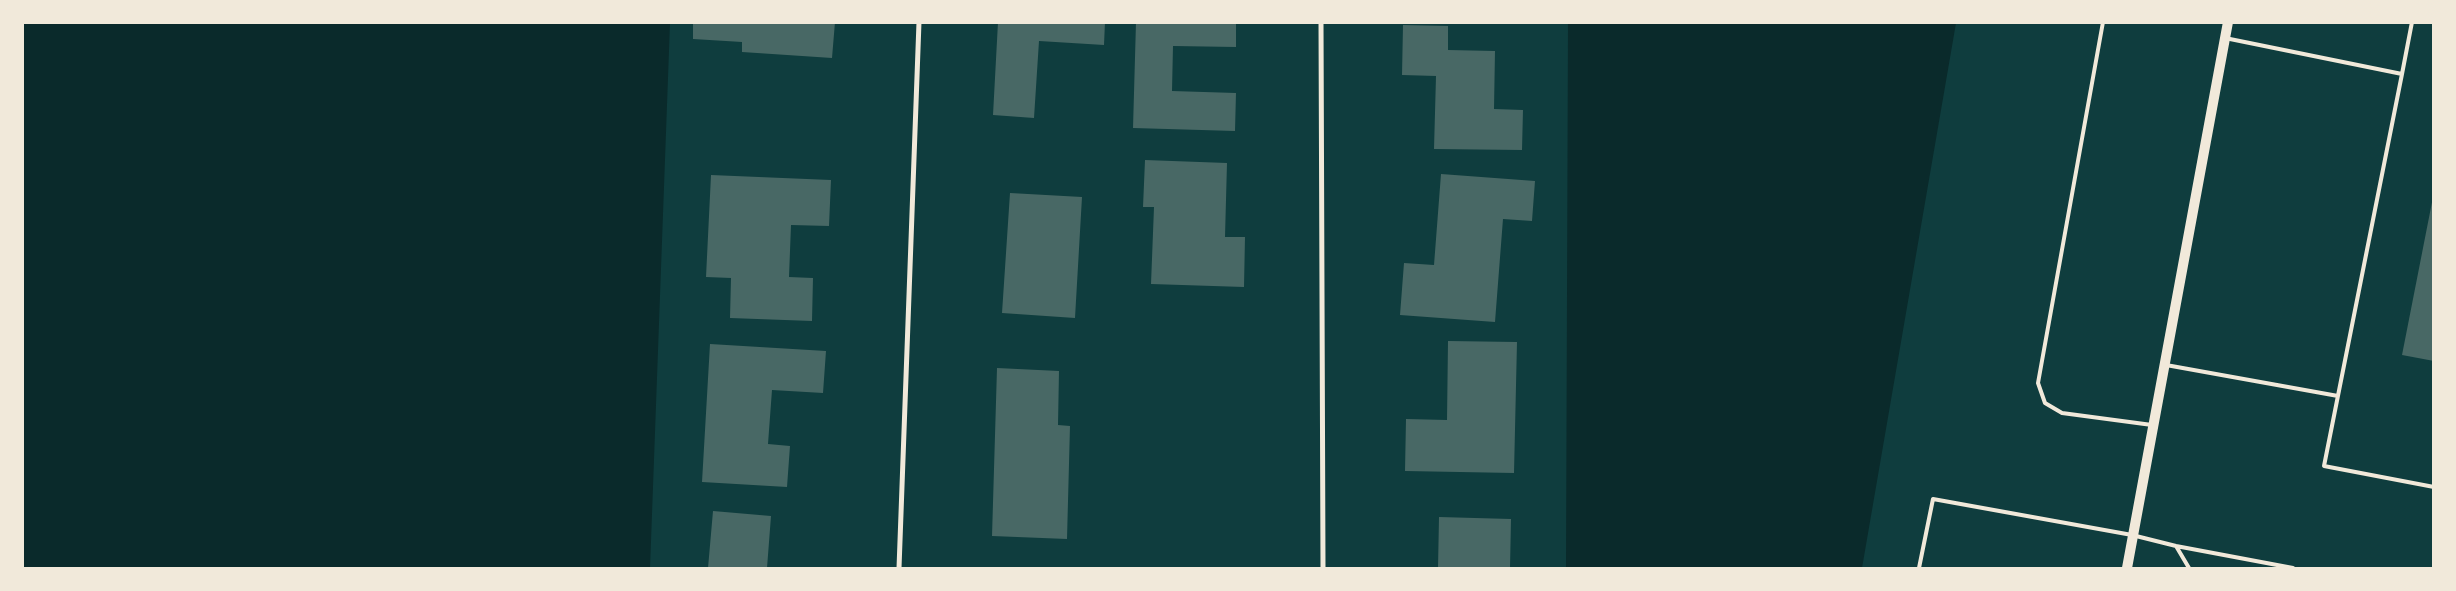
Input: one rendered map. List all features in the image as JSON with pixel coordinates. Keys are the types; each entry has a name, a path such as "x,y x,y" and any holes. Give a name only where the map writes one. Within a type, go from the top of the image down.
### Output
{"main road":[{"path":"2126,568 2228,22"}],"street":[{"path":"900,568 919,22"},
{"path":"1320,22 1323,568"}],"lane":[{"path":"2103,22 2038,382 2045,402 2062,413 2153,425"},
{"path":"2412,22 2324,466 2434,487"},
{"path":"2225,38 2402,74"},
{"path":"2164,365 2338,396"},
{"path":"1919,568 1933,499 2132,535 2176,546 2293,568"},
{"path":"2176,546 2190,568"}],"water":[{"path":"22,23 670,23 650,568 23,568"},
{"path":"1568,23 1956,23 1862,568 1566,568"}],"building":[{"path":"693,22 835,22 832,58 742,52 742,42 693,39"},
{"path":"998,22 1105,22 1104,45 1039,41 1034,118 993,115"},
{"path":"1136,22 1236,22 1236,47 1173,46 1172,91 1236,93 1235,131 1133,128"},
{"path":"1403,25 1448,26 1448,50 1495,51 1494,109 1523,110 1522,150 1434,149 1436,76 1402,75"},
{"path":"1145,160 1227,163 1225,237 1245,237 1244,287 1151,284 1154,207 1143,207"},
{"path":"1441,174 1535,181 1532,221 1503,219 1495,322 1400,315 1404,263 1434,265"},
{"path":"711,175 831,180 829,226 791,225 789,277 813,278 812,321 730,318 731,278 706,277"},
{"path":"1010,193 1082,197 1075,318 1002,313"},
{"path":"2434,197 2434,361 2402,355"},
{"path":"1448,341 1517,342 1514,473 1405,471 1406,419 1447,420"},
{"path":"710,344 826,351 823,393 772,390 768,444 790,446 787,487 702,482"},
{"path":"997,368 1059,371 1058,425 1070,426 1067,539 992,536"},
{"path":"713,511 771,516 767,568 708,568"},
{"path":"1439,517 1511,519 1510,568 1438,568"}]}
